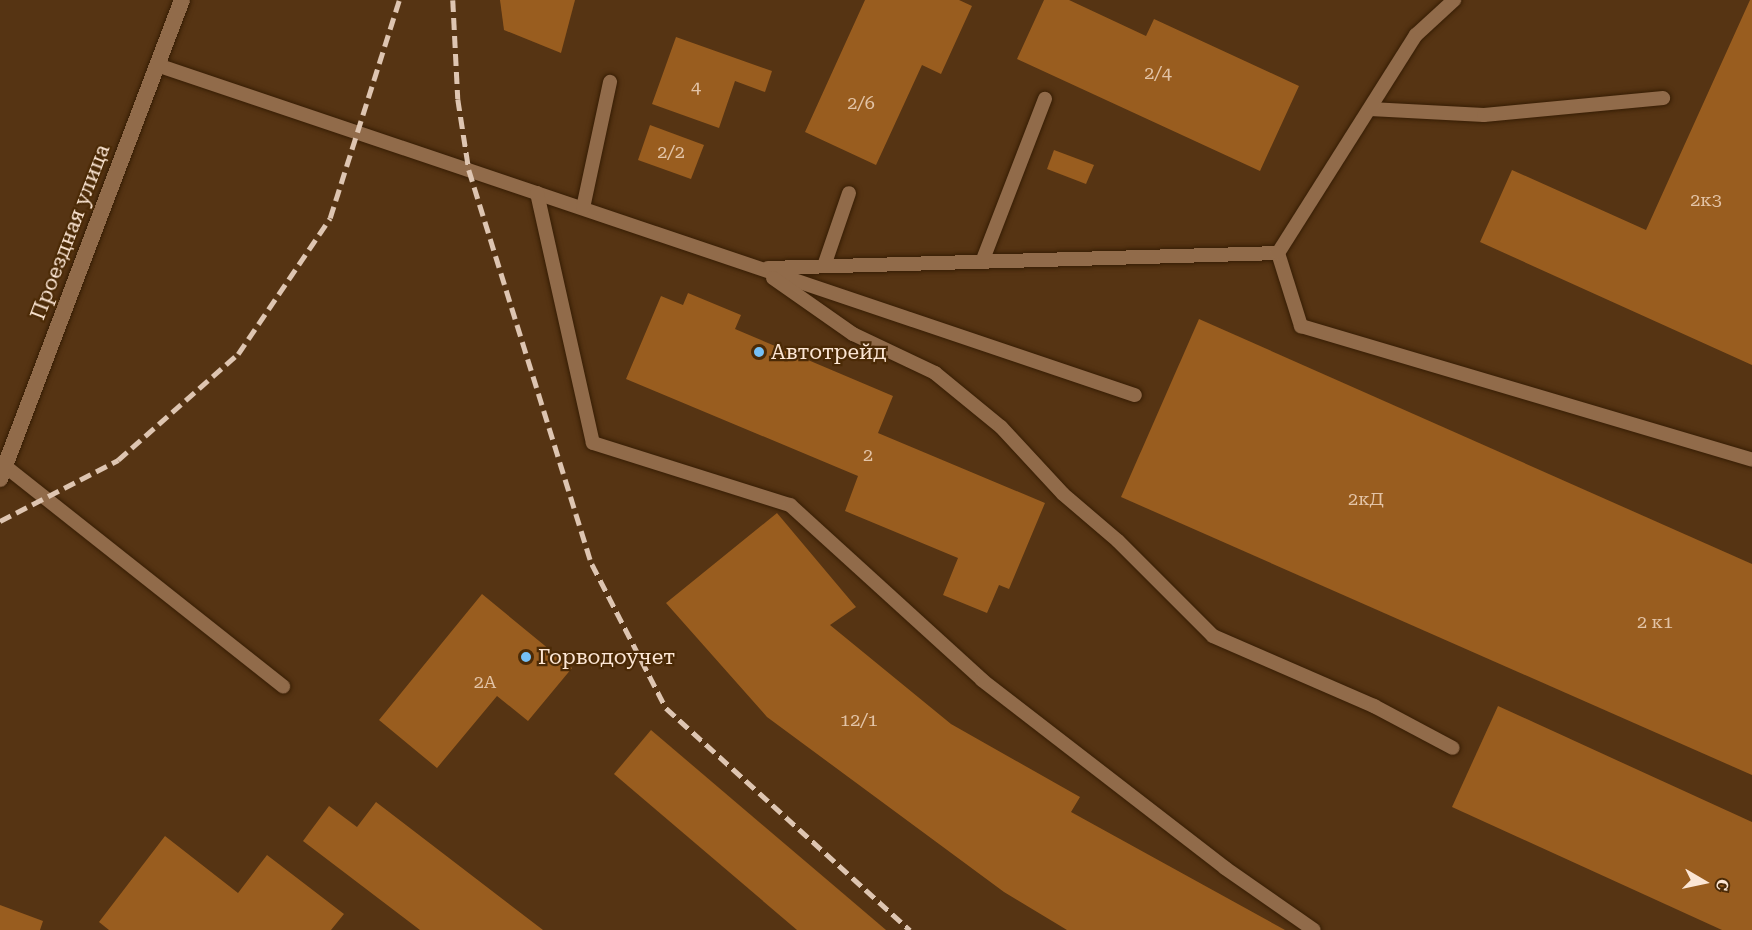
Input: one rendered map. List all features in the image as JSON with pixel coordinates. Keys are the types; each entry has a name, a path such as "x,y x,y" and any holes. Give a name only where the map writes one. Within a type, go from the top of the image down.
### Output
{"street":[{"name":"Проездная улица","path":"3,473 182,0"}],"lane":[{"path":"1454,0 1416,35 1278,253 1301,326 1752,460"},
{"path":"157,65 1135,395"},
{"path":"583,208 610,82"},
{"path":"1370,108 1484,115 1663,98"},
{"path":"982,262 1045,99"},
{"path":"537,193 593,443 790,505 982,680 1225,868 1314,930"},
{"path":"824,266 849,193"},
{"path":"759,268 1278,253"},
{"path":"759,268 853,334 935,373 1001,426 1063,494 1118,541 1213,636 1374,706 1453,748"},
{"path":"3,473 282,686"}],"building":[{"path":"500,0 575,0 561,53 504,30"},
{"path":"865,0 959,0 972,6 941,74 922,65 876,165 805,132"},
{"path":"1044,0 1069,0 1146,36 1154,19 1299,86 1260,171 1017,59"},
{"path":"1750,0 1752,0 1752,365 1480,242 1512,170 1646,230"},
{"path":"676,37 772,71 765,92 735,81 719,128 652,104"},
{"path":"650,125 704,145 691,179 638,160"},
{"path":"1054,150 1094,165 1086,184 1047,169"},
{"path":"688,293 741,315 735,329 893,396 878,433 1045,503 1009,589 999,585 987,613 943,595 958,558 845,511 858,476 626,379 661,296 683,305"},
{"path":"1199,319 1752,564 1752,775 1121,497"},
{"path":"777,513 856,607 830,625 951,724 1080,797 1071,812 1285,930 1067,930 1004,892 767,717 666,603"},
{"path":"482,594 572,668 528,721 497,696 437,768 379,720"},
{"path":"1498,706 1752,822 1752,930 1722,930 1452,807"},
{"path":"651,730 886,930 797,930 614,774"},
{"path":"376,802 543,930 420,930 303,841 329,806 357,827"},
{"path":"165,836 238,893 267,855 344,914 331,930 109,930 99,922"},
{"path":"0,905 43,921 40,930 0,930"}],"railway":[{"path":"0,521 118,460 238,354 330,218 399,0"},
{"path":"453,0 458,99 469,170 592,564 666,708 910,930"}],"place":[{"name":"Автотрейд","path":"759,352"},
{"name":"Горводоучет","path":"526,657"}]}
